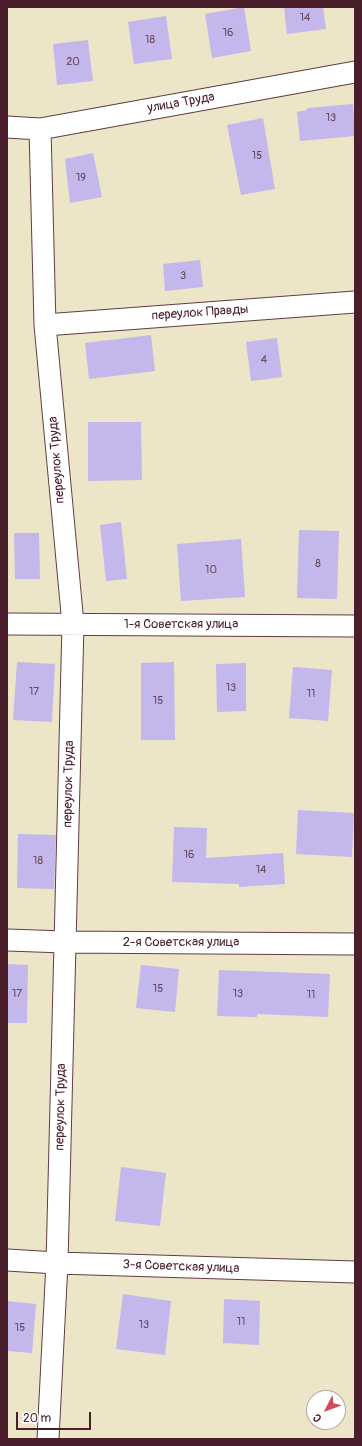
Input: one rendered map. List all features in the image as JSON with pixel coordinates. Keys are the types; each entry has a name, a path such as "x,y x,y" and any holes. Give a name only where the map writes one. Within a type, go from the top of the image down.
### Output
{"street":[{"name":"улица Труда","path":"7,127 40,129 355,72"},
{"name":"переулок Труда","path":"40,129 45,325 73,624 57,1263 48,1439"},
{"name":"переулок Правды","path":"45,325 355,302"},
{"name":"1-я Советская улица","path":"7,624 355,626"},
{"name":"2-я Советская улица","path":"7,940 65,942 355,944"},
{"name":"3-я Советская улица","path":"7,1260 57,1263 355,1272"}],"building":[{"path":"244,7 251,51 212,58 205,14"},
{"path":"284,7 323,7 326,29 287,34"},
{"path":"166,16 172,59 134,64 128,22"},
{"path":"88,40 93,81 57,85 53,44"},
{"path":"353,104 355,136 300,141 297,112 307,110 307,108"},
{"path":"263,118 275,189 241,195 227,125"},
{"path":"93,153 102,197 70,203 65,159"},
{"path":"200,260 203,287 165,291 163,264"},
{"path":"151,335 155,371 89,379 85,343"},
{"path":"277,338 282,377 251,381 246,342"},
{"path":"88,422 141,422 142,480 88,481"},
{"path":"121,522 127,579 106,581 100,525"},
{"path":"299,530 339,531 337,599 297,598"},
{"path":"14,533 39,533 40,579 15,579"},
{"path":"241,539 245,597 181,601 177,544"},
{"path":"17,662 55,664 52,722 13,720"},
{"path":"174,662 175,740 141,740 141,663"},
{"path":"246,663 246,711 217,712 216,664"},
{"path":"293,667 332,670 328,721 289,718"},
{"path":"298,810 354,813 352,857 296,854"},
{"path":"174,827 207,828 206,858 283,853 285,884 239,887 239,884 172,882"},
{"path":"18,834 56,835 54,889 17,888"},
{"path":"7,964 28,965 27,1023 7,1023"},
{"path":"141,965 179,969 175,1012 136,1008"},
{"path":"219,970 330,974 328,1017 257,1014 257,1017 217,1016"},
{"path":"121,1167 166,1173 160,1226 115,1221"},
{"path":"123,1294 171,1301 165,1355 116,1349"},
{"path":"224,1299 260,1301 259,1345 223,1343"},
{"path":"7,1301 36,1304 32,1353 7,1351"}]}
